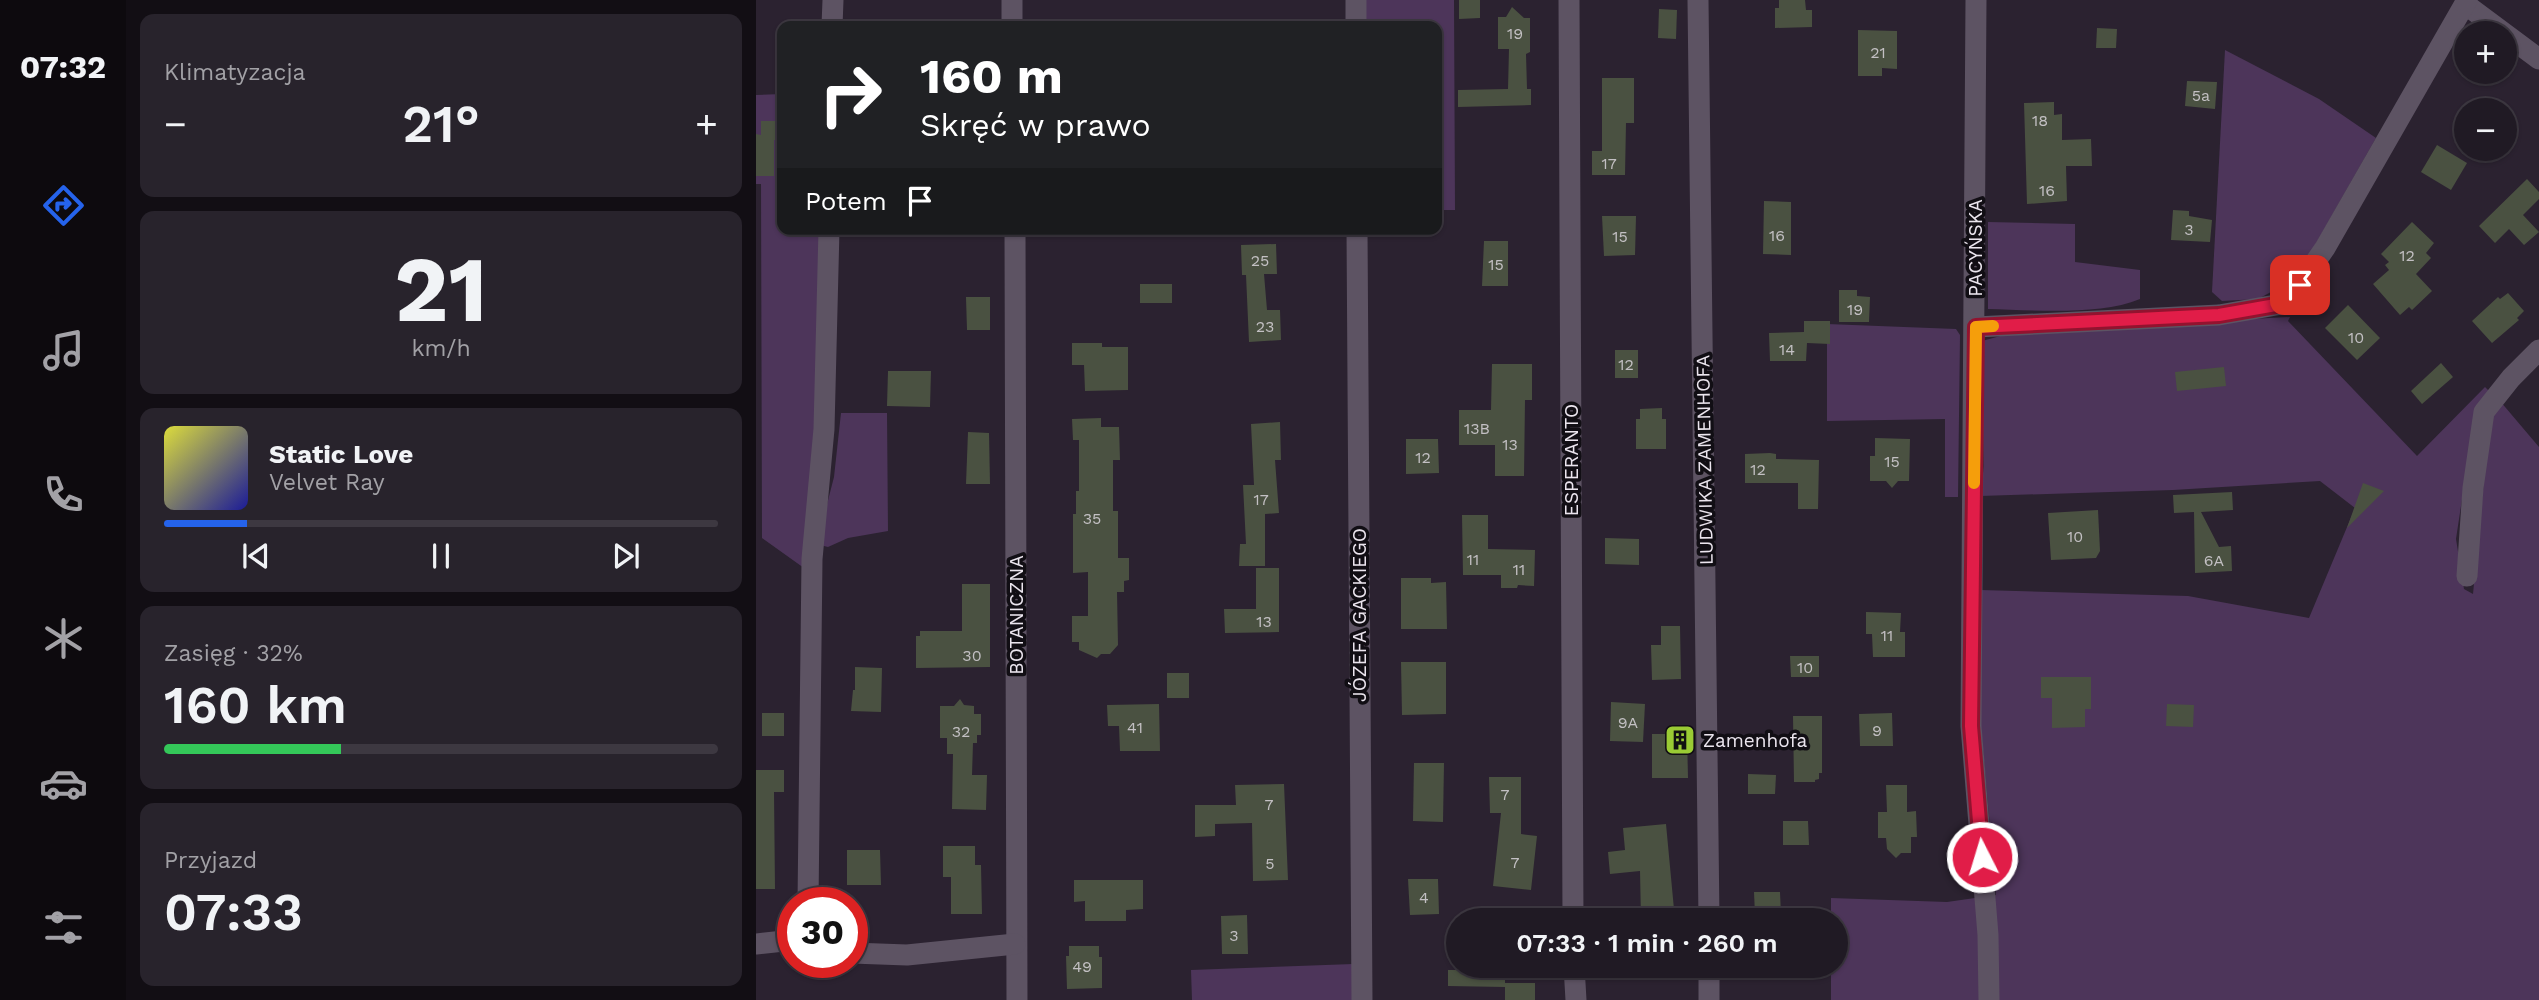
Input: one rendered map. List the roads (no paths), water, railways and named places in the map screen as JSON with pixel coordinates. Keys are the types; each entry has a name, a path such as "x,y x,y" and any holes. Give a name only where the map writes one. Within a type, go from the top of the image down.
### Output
{"street":[{"path":"832,21 833,0"},
{"path":"1012,0 1012,21"},
{"path":"1356,0 1356,21"},
{"name":"ESPERANTO","path":"1569,0 1573,908"},
{"name":"LUDWIKA ZAMENHOFA","path":"1699,0 1709,908"},
{"name":"PACYŃSKA","path":"1976,0 1976,327 1971,726 1987,935 1989,1000"},
{"path":"1976,327 2219,315 2287,303 2325,248 2466,2 2539,59"},
{"path":"808,887 812,559 824,429 829,235"},
{"name":"BOTANICZNA","path":"1016,235 1017,1000"},
{"name":"JÓZEFA GACKIEGO","path":"1357,235 1362,1000"},
{"path":"2467,576 2473,488 2484,412 2511,378 2539,350"},
{"path":"756,944 777,942"},
{"path":"868,954 906,955 1015,944"},
{"path":"1575,978 1576,1000"},
{"path":"1709,978 1709,1000"}],"place":[{"name":"Zamenhofa","path":"1680,740"}]}
